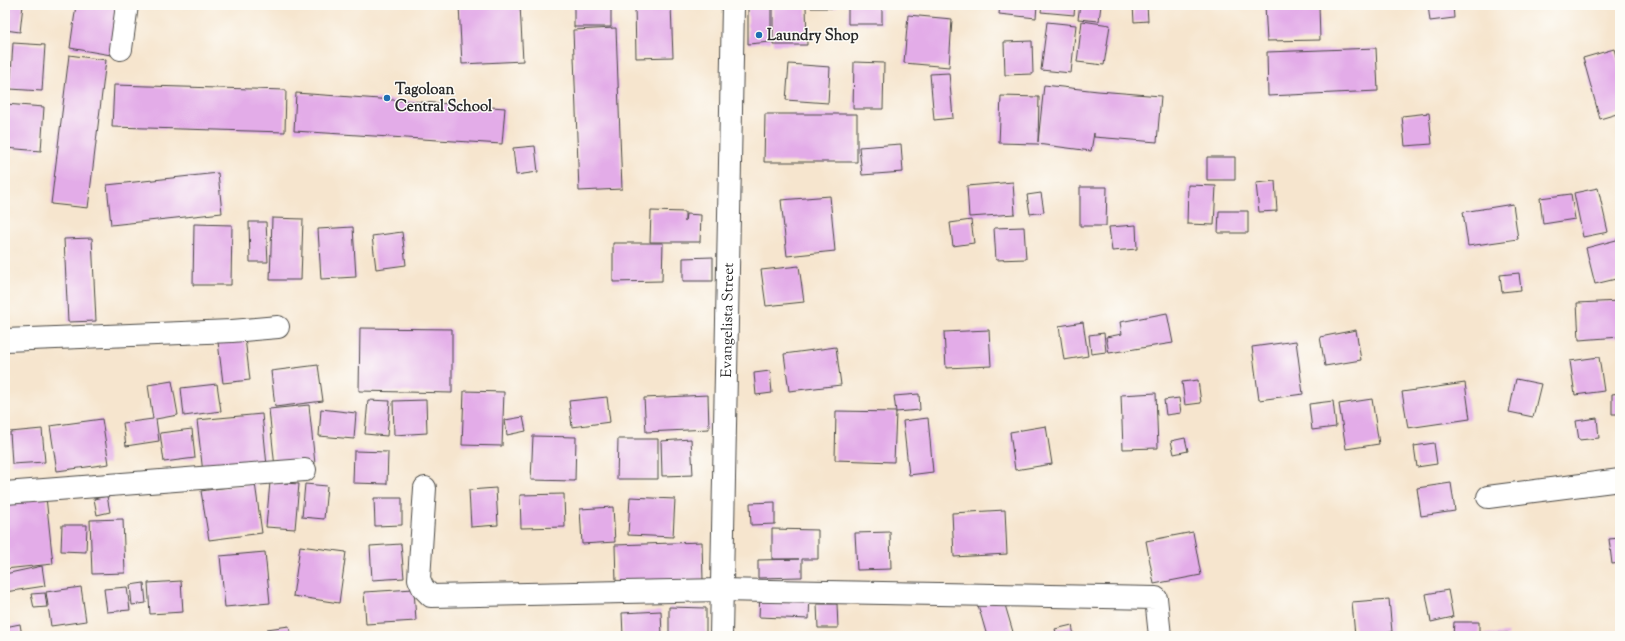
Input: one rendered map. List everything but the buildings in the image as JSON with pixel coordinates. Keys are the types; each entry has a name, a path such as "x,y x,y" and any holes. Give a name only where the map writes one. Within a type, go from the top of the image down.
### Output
{"street":[{"path":"121,49 127,5"},
{"name":"Evangelista Street","path":"721,636 733,5"},
{"path":"5,340 232,331 278,327"},
{"path":"5,493 305,470"},
{"path":"1488,497 1620,480"},
{"path":"425,488 419,578 423,588 431,596 721,590 1156,598 1160,636"}],"place":[{"name":"Laundry Shop","path":"759,35"},
{"name":"Tagoloan Central School","path":"387,98"}]}
